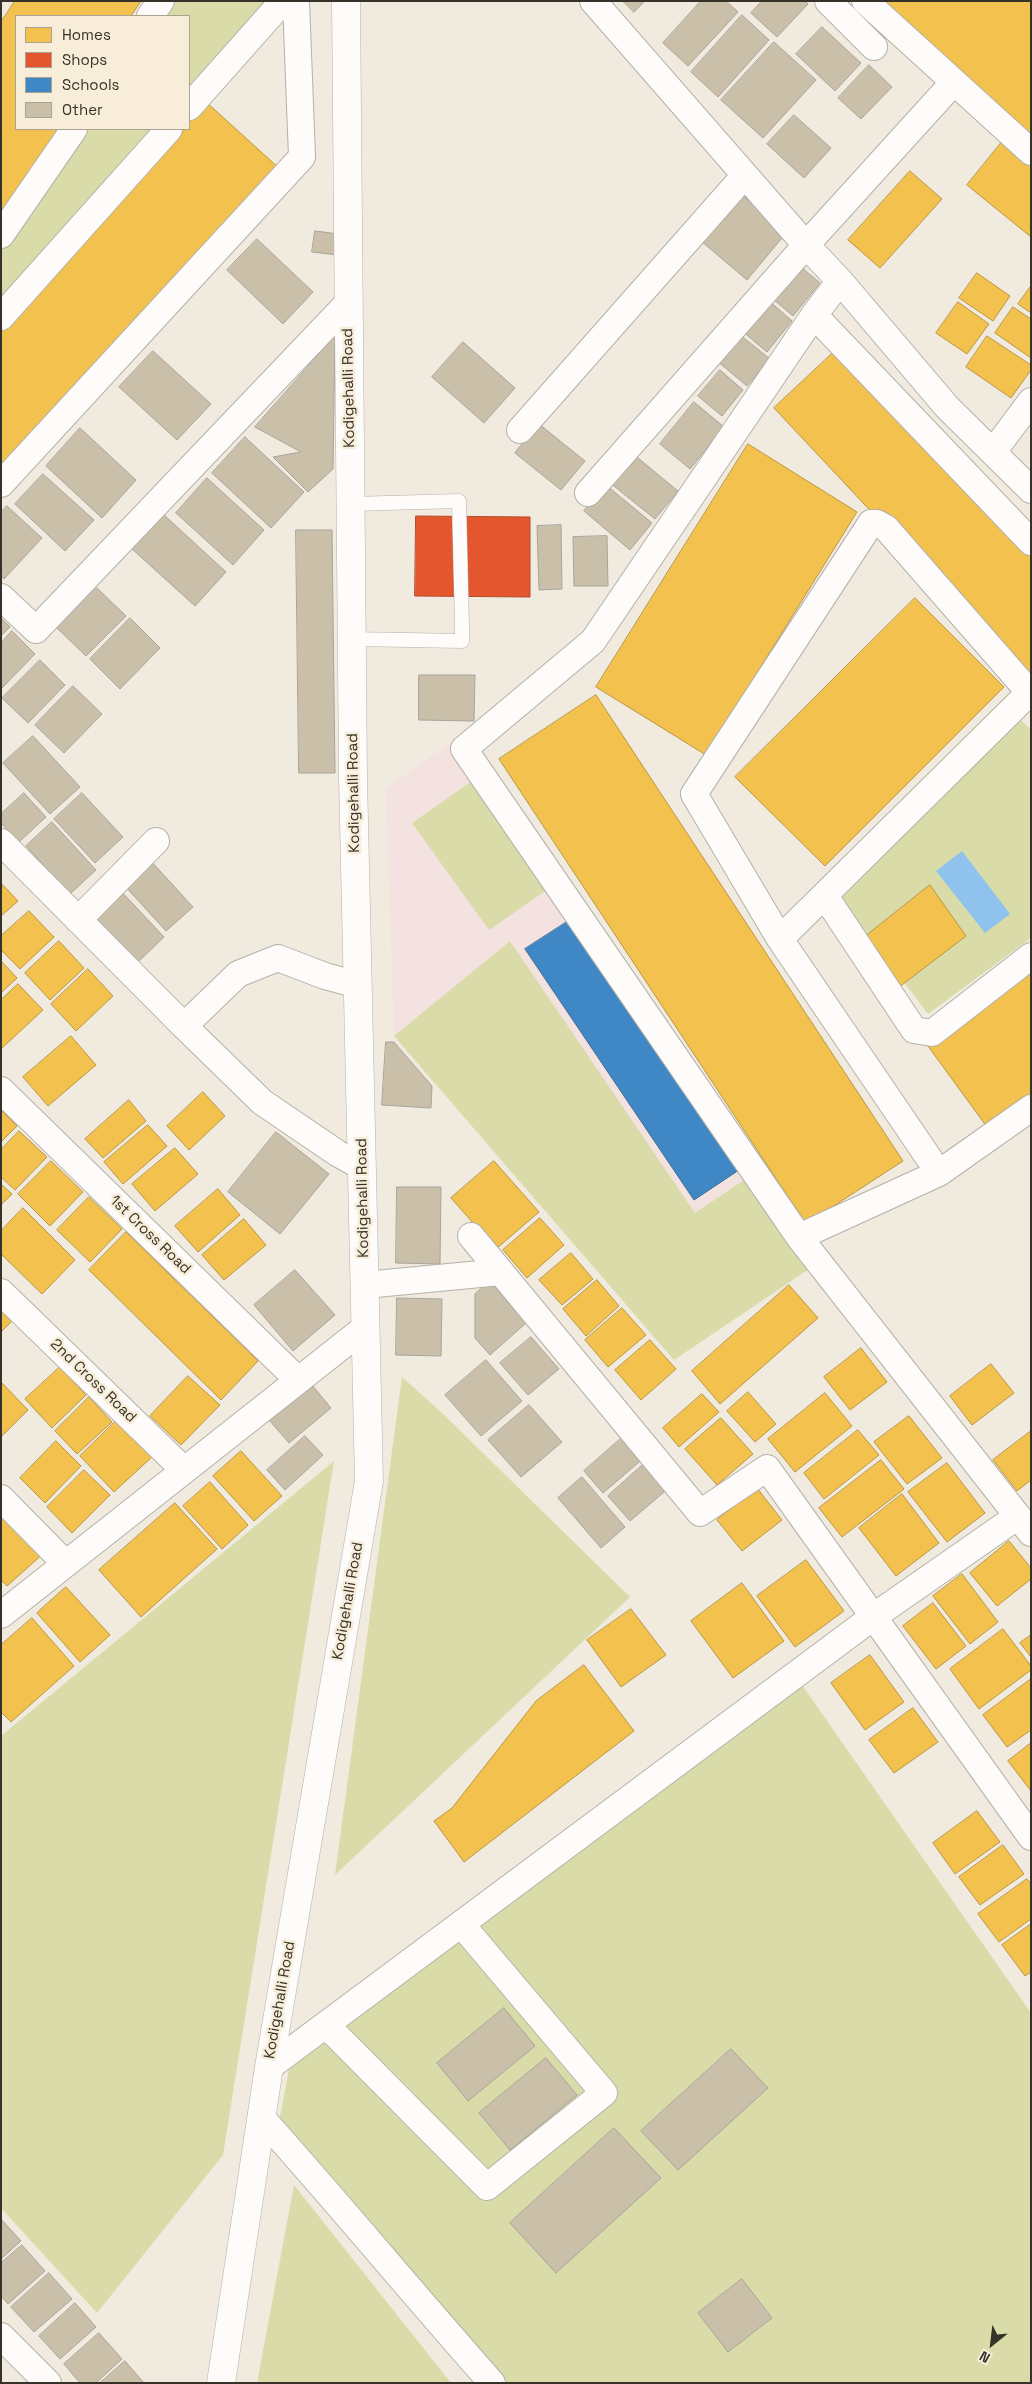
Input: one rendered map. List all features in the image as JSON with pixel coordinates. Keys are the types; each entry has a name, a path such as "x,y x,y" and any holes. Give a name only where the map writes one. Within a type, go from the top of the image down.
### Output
{"main road":[{"name":"Kodigehalli Road","path":"221,2383 269,2067 369,1481 351,639 346,1"}],"street":[{"path":"151,15 160,1"},
{"path":"190,106 283,1"},
{"path":"1,484 302,157 296,1"},
{"path":"592,1 806,246 840,281 947,407 1031,490"},
{"path":"828,1 874,47"},
{"path":"865,1 1031,152"},
{"path":"588,493 954,82"},
{"path":"1,235 73,130"},
{"path":"1,317 168,130"},
{"path":"520,430 745,175"},
{"path":"269,2067 873,1617 1024,1524 799,1237 464,749 593,641 814,315 840,281"},
{"path":"1,597 36,630 348,303"},
{"path":"814,315 1031,542"},
{"path":"994,452 1031,401"},
{"path":"780,940 1030,694 886,528 877,523 871,523 694,794 780,940 939,1173"},
{"path":"1,842 262,1102 337,1153 362,1167"},
{"path":"78,920 156,842"},
{"path":"825,896 914,1030 932,1033 1031,956"},
{"path":"184,1026 238,974 278,958 325,976 358,984"},
{"name":"1st Cross Road","path":"1,1090 298,1380"},
{"path":"799,1237 939,1173 1031,1108"},
{"path":"471,1236 700,1513 767,1468 1031,1837"},
{"path":"364,1284 501,1272"},
{"name":"2nd Cross Road","path":"1,1292 184,1470"},
{"path":"1,1615 366,1327"},
{"path":"1,1498 66,1564"},
{"path":"326,2025 487,2187 604,2093 461,1924"},
{"path":"261,2117 368,2237 412,2292 492,2383"},
{"path":"6,2351 48,2383"}],"lane":[{"path":"351,504 459,500 462,641 351,639"}],"shaded area":[{"path":"453,741 812,1267 674,1360 394,1036 386,788"}],"green space":[{"path":"170,1 274,1 190,93 190,15 160,15"},
{"path":"81,130 156,130 1,298 1,245"},
{"path":"1018,717 1031,730 1031,938 928,1014 841,899"},
{"path":"472,781 548,889 489,930 412,823"},
{"path":"510,941 695,1213 750,1176 812,1267 674,1360 394,1036"},
{"path":"402,1377 441,1412 630,1597 335,1875"},
{"path":"334,1461 223,2155 97,2313 1,2208 1,1736"},
{"path":"802,1685 1031,2013 1031,2383 502,2383 278,2128 289,2069"},
{"path":"294,2185 451,2383 257,2383"}],"water":[{"path":"962,851 1010,914 985,933 936,871"}],"building: Homes":[{"path":"15,1 141,1 132,15 15,15 15,130 57,130 1,216 1,22"},
{"path":"884,1 1031,1 1031,134"},
{"path":"204,100 281,170 1,476 1,321 177,130 190,130 190,116"},
{"path":"1001,143 1031,167 1031,237 967,185"},
{"path":"910,171 942,199 880,268 848,240"},
{"path":"977,273 1010,296 993,321 959,298"},
{"path":"1031,286 1031,313 1018,304"},
{"path":"958,302 989,324 967,354 936,333"},
{"path":"1013,307 1031,319 1031,358 995,333"},
{"path":"987,336 1031,365 1031,370 1011,398 966,367"},
{"path":"837,349 1031,556 1031,682 774,408"},
{"path":"748,444 857,512 706,755 596,687"},
{"path":"915,598 1004,687 825,866 735,777"},
{"path":"596,695 903,1161 806,1224 499,759"},
{"path":"1,883 18,901 1,916"},
{"path":"930,885 966,936 898,988 861,940"},
{"path":"29,911 54,937 20,969 1,950 1,936"},
{"path":"59,941 84,968 50,1000 25,973"},
{"path":"1,961 17,978 1,993"},
{"path":"1031,965 1031,1095 987,1127 925,1042"},
{"path":"88,969 113,996 76,1031 51,1004"},
{"path":"18,984 43,1010 1,1049 1,1000"},
{"path":"71,1036 96,1065 48,1106 23,1077"},
{"path":"203,1092 225,1116 189,1150 167,1126"},
{"path":"129,1100 146,1121 103,1158 85,1139"},
{"path":"1,1110 17,1126 1,1142"},
{"path":"148,1125 167,1146 123,1184 104,1162"},
{"path":"19,1131 47,1157 15,1190 1,1177 1,1150"},
{"path":"175,1148 198,1174 155,1211 132,1184"},
{"path":"51,1161 83,1192 50,1226 18,1194"},
{"path":"494,1161 539,1212 496,1249 451,1198"},
{"path":"1,1184 12,1194 1,1205"},
{"path":"218,1189 240,1215 198,1252 175,1226"},
{"path":"89,1197 122,1229 90,1262 57,1230"},
{"path":"23,1208 75,1260 42,1294 1,1254 1,1231"},
{"path":"540,1218 564,1245 527,1278 503,1250"},
{"path":"244,1219 266,1245 224,1280 202,1255"},
{"path":"126,1232 258,1361 221,1400 89,1270"},
{"path":"571,1253 593,1279 562,1305 539,1280"},
{"path":"597,1280 619,1306 586,1336 563,1309"},
{"path":"789,1285 818,1318 720,1404 692,1371"},
{"path":"1,1305 14,1319 1,1332"},
{"path":"622,1308 646,1335 608,1367 585,1340"},
{"path":"650,1340 676,1369 641,1400 615,1370"},
{"path":"861,1348 887,1382 850,1410 824,1377"},
{"path":"991,1364 1014,1393 972,1425 950,1396"},
{"path":"60,1367 86,1395 52,1428 25,1399"},
{"path":"188,1376 220,1405 181,1445 150,1416"},
{"path":"1,1382 28,1410 1,1437"},
{"path":"748,1392 776,1424 755,1442 727,1411"},
{"path":"825,1393 852,1426 795,1472 768,1439"},
{"path":"702,1394 719,1412 679,1447 663,1428"},
{"path":"89,1397 112,1422 77,1454 55,1431"},
{"path":"909,1416 942,1458 907,1484 874,1442"},
{"path":"721,1418 753,1454 717,1485 685,1449"},
{"path":"118,1419 153,1456 114,1492 80,1456"},
{"path":"858,1430 879,1455 824,1499 804,1473"},
{"path":"1031,1431 1031,1480 1017,1491 993,1460"},
{"path":"56,1441 81,1466 45,1503 20,1478"},
{"path":"241,1451 282,1496 254,1521 213,1476"},
{"path":"881,1460 904,1489 842,1537 819,1508"},
{"path":"947,1463 985,1513 947,1542 908,1492"},
{"path":"84,1470 110,1495 72,1533 47,1507"},
{"path":"210,1482 248,1525 222,1549 183,1506"},
{"path":"757,1488 782,1520 742,1551 717,1520"},
{"path":"902,1494 939,1543 896,1576 859,1528"},
{"path":"175,1503 217,1549 141,1617 99,1570"},
{"path":"1,1512 45,1552 7,1586 1,1580"},
{"path":"1009,1541 1031,1568 1031,1579 997,1606 970,1573"},
{"path":"806,1560 844,1611 795,1647 757,1596"},
{"path":"962,1574 998,1622 970,1644 933,1596"},
{"path":"742,1583 784,1641 733,1678 691,1621"},
{"path":"66,1587 110,1635 80,1662 37,1613"},
{"path":"933,1603 966,1646 936,1669 903,1626"},
{"path":"631,1609 666,1655 621,1687 587,1640"},
{"path":"32,1618 74,1666 11,1722 1,1712 1,1645"},
{"path":"1003,1629 1031,1666 1031,1670 979,1709 950,1669"},
{"path":"1031,1635 1031,1657 1020,1643"},
{"path":"870,1655 904,1702 865,1730 831,1683"},
{"path":"584,1665 634,1731 464,1862 434,1821 452,1808 536,1701"},
{"path":"1031,1679 1031,1730 1007,1747 983,1715"},
{"path":"913,1708 938,1742 894,1773 869,1740"},
{"path":"1031,1743 1031,1791 1008,1761"},
{"path":"977,1811 1000,1842 955,1874 933,1843"},
{"path":"1003,1845 1024,1874 980,1905 959,1877"},
{"path":"1027,1879 1031,1884 1031,1919 999,1942 978,1914"},
{"path":"1031,1924 1031,1972 1025,1976 1002,1945"}],"building: Shops":[{"path":"416,516 530,517 530,597 415,596"}],"building: Schools":[{"path":"570,920 739,1170 694,1200 525,949"}],"building: Other":[{"path":"623,1 645,1 634,12"},
{"path":"701,1 726,1 738,12 688,66 663,43"},
{"path":"762,1 805,1 808,4 777,37 751,13"},
{"path":"742,15 769,40 718,97 691,72"},
{"path":"822,27 861,63 835,91 796,54"},
{"path":"774,42 816,80 763,138 721,100"},
{"path":"869,65 892,87 861,119 838,98"},
{"path":"794,115 831,148 804,178 767,144"},
{"path":"741,194 787,232 747,280 701,241"},
{"path":"315,231 339,234 337,255 312,252"},
{"path":"257,239 313,292 283,324 227,270"},
{"path":"801,267 820,283 793,316 773,299"},
{"path":"768,300 792,321 767,352 742,331"},
{"path":"739,334 770,359 747,386 717,361"},
{"path":"335,336 333,469 308,492 273,457 301,452 255,427"},
{"path":"463,342 515,388 484,423 432,377"},
{"path":"153,351 211,404 177,440 119,387"},
{"path":"720,370 743,390 722,416 698,396"},
{"path":"694,402 724,427 690,469 660,444"},
{"path":"539,424 585,461 561,490 515,453"},
{"path":"80,428 136,480 102,518 46,466"},
{"path":"245,437 304,492 271,528 212,473"},
{"path":"632,453 678,491 655,519 609,482"},
{"path":"43,474 94,520 65,551 15,504"},
{"path":"207,478 264,530 233,565 176,513"},
{"path":"606,485 652,523 630,550 584,511"},
{"path":"7,506 42,538 4,579 1,576 1,512"},
{"path":"163,514 226,572 195,606 131,548"},
{"path":"561,525 562,589 539,590 537,526"},
{"path":"296,530 332,530 335,773 299,773"},
{"path":"607,536 608,586 574,586 573,537"},
{"path":"97,588 126,616 86,656 57,628"},
{"path":"1,618 10,627 1,636"},
{"path":"130,618 160,648 120,689 90,659"},
{"path":"12,631 35,654 1,689 1,643"},
{"path":"40,660 65,685 28,723 2,698"},
{"path":"419,675 475,675 474,721 419,720"},
{"path":"73,686 102,714 64,753 35,725"},
{"path":"33,736 80,787 50,814 3,763"},
{"path":"24,793 46,817 19,842 1,823 1,814"},
{"path":"82,793 123,837 95,863 54,819"},
{"path":"52,822 96,870 70,894 26,846"},
{"path":"150,860 193,907 166,931 124,885"},
{"path":"119,889 164,937 137,963 91,915"},
{"path":"386,1042 394,1042 432,1086 431,1108 382,1105"},
{"path":"276,1132 329,1174 280,1234 228,1192"},
{"path":"397,1187 441,1187 440,1264 396,1263"},
{"path":"295,1270 335,1315 293,1351 254,1305"},
{"path":"490,1281 526,1323 490,1355 475,1338 475,1294"},
{"path":"397,1298 442,1299 441,1356 396,1355"},
{"path":"531,1337 559,1369 528,1395 500,1363"},
{"path":"486,1360 522,1401 481,1436 445,1395"},
{"path":"312,1385 331,1408 289,1443 270,1421"},
{"path":"529,1405 562,1442 521,1477 488,1440"},
{"path":"625,1435 645,1457 603,1493 584,1471"},
{"path":"305,1436 323,1455 285,1490 267,1470"},
{"path":"647,1461 670,1487 630,1521 608,1496"},
{"path":"582,1477 625,1527 601,1548 558,1498"},
{"path":"504,2008 535,2046 468,2101 437,2063"},
{"path":"731,2049 768,2088 678,2170 641,2131"},
{"path":"546,2058 577,2095 510,2150 479,2113"},
{"path":"614,2128 661,2178 556,2273 510,2223"},
{"path":"1,2219 21,2241 1,2259"},
{"path":"22,2245 45,2271 8,2304 1,2296 1,2263"},
{"path":"49,2273 72,2299 34,2332 11,2307"},
{"path":"742,2279 772,2318 728,2352 698,2313"},
{"path":"75,2303 96,2327 60,2359 39,2336"},
{"path":"99,2333 122,2359 96,2383 80,2383 64,2364"},
{"path":"125,2361 144,2383 100,2383"}]}
